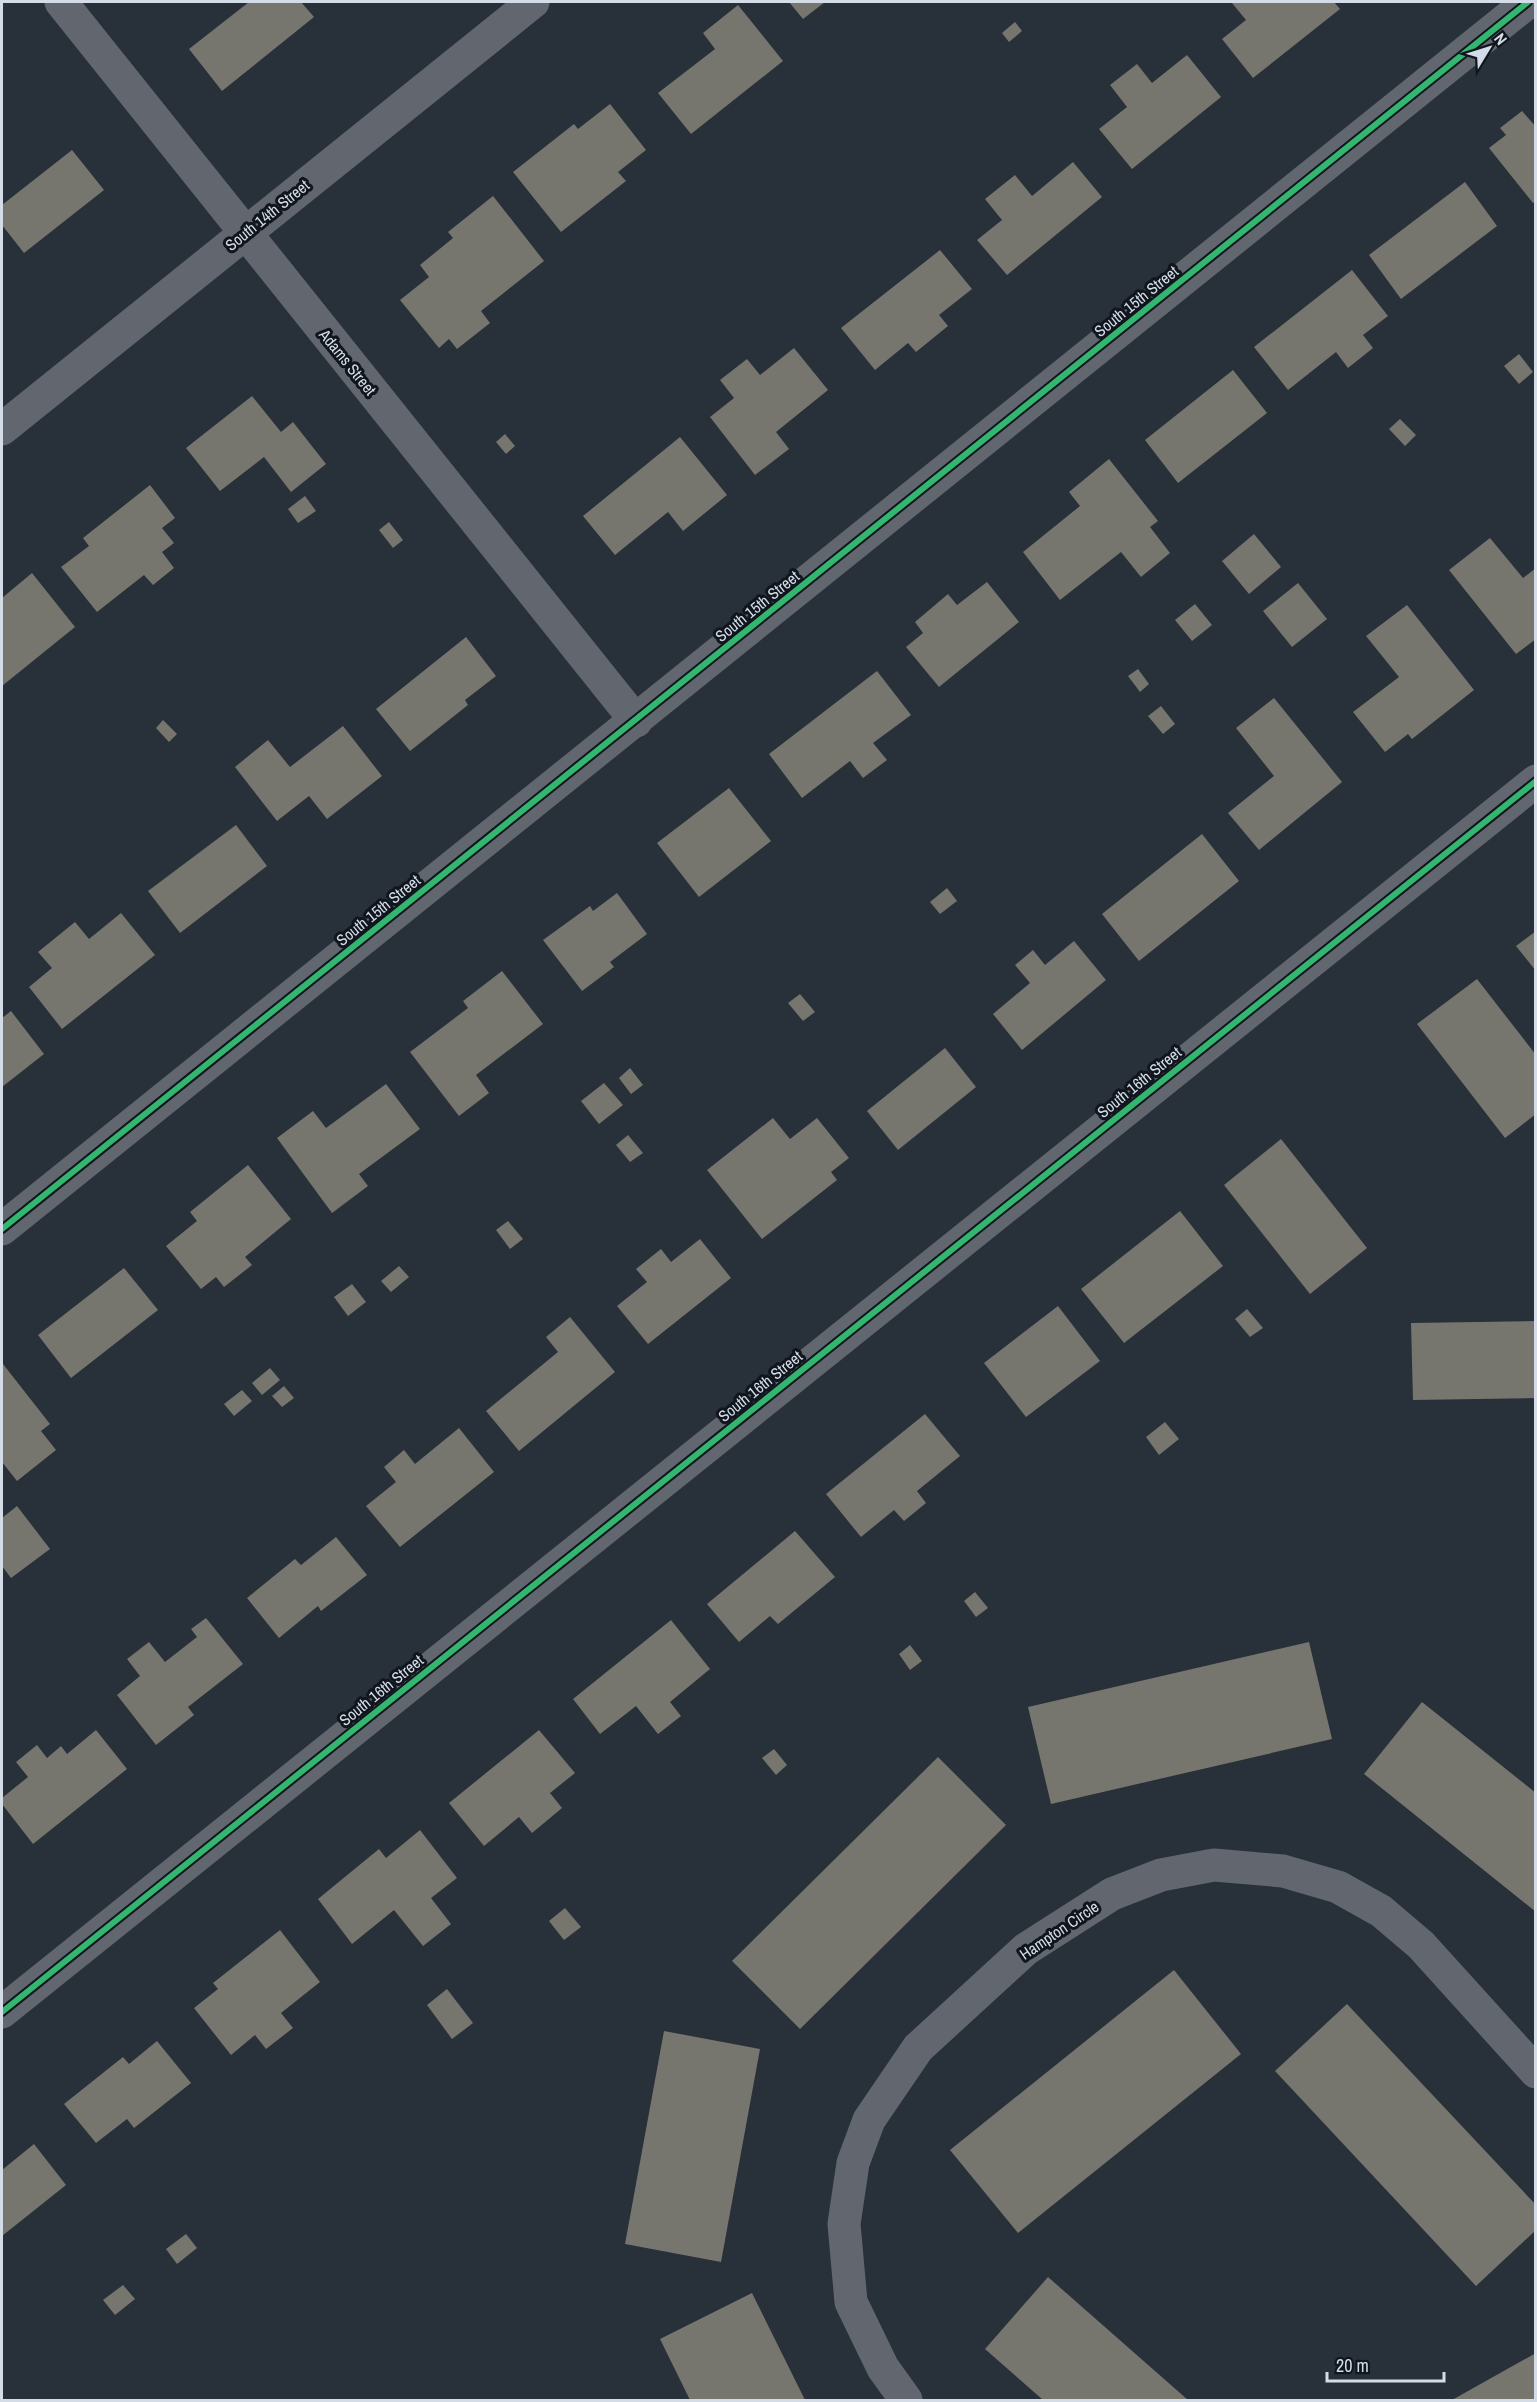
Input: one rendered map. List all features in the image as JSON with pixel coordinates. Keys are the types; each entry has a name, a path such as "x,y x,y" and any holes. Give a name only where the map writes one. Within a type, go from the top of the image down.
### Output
{"street":[{"name":"Adams Street","path":"61,2 636,721"},
{"name":"South 14th Street","path":"2,429 533,2"},
{"name":"South 15th Street","path":"2,1229 1528,2"},
{"name":"South 16th Street","path":"2,2012 1536,781"},
{"name":"Hampton Circle","path":"906,2400 883,2368 851,2302 844,2224 853,2163 869,2120 918,2048 1026,1949 1112,1894 1161,1875 1214,1865 1283,1871 1338,1887 1381,1911 1421,1944 1536,2072"}],"building":[{"path":"249,2 301,2 314,17 222,91 189,49"},
{"path":"789,2 825,2 803,19"},
{"path":"1334,2 1340,9 1253,78 1222,39 1246,20 1232,3"},
{"path":"738,5 783,61 691,134 658,93 715,49 703,33"},
{"path":"1015,22 1022,31 1009,42 1002,33"},
{"path":"1187,55 1221,97 1132,169 1099,129 1127,107 1110,85 1137,64 1152,83"},
{"path":"610,104 646,150 618,172 626,181 561,232 513,172 574,124 578,129"},
{"path":"1522,111 1536,127 1536,201 1533,203 1489,148 1506,135 1500,128"},
{"path":"72,150 104,190 24,253 2,225 2,205"},
{"path":"1073,162 1102,197 1007,275 977,240 1002,220 985,199 1015,175 1032,196"},
{"path":"1465,182 1497,226 1401,299 1369,255"},
{"path":"493,196 544,261 481,311 490,323 457,349 449,339 439,348 400,300 429,277 420,265 453,238 448,232"},
{"path":"940,250 972,289 939,315 948,326 916,352 908,343 875,370 841,328"},
{"path":"1352,270 1388,316 1363,335 1373,348 1348,368 1336,352 1288,390 1254,347"},
{"path":"794,348 828,390 776,432 789,449 755,475 710,417 734,398 720,380 747,359 760,375"},
{"path":"1519,354 1533,372 1519,384 1504,366"},
{"path":"1233,370 1267,413 1178,483 1145,440"},
{"path":"252,396 281,432 293,422 326,464 291,492 264,457 220,491 186,448"},
{"path":"1400,419 1416,435 1405,446 1389,429"},
{"path":"505,434 515,446 506,454 496,442"},
{"path":"680,437 727,495 683,531 668,512 615,555 583,516"},
{"path":"1109,459 1158,521 1150,527 1170,553 1141,577 1121,552 1060,600 1023,552 1080,506 1069,492"},
{"path":"150,485 175,518 162,528 174,543 162,552 174,568 153,585 144,575 97,612 61,567 89,546 83,538"},
{"path":"305,496 316,511 298,523 288,509"},
{"path":"389,522 403,540 393,548 379,530"},
{"path":"1254,534 1281,567 1249,594 1222,561"},
{"path":"1490,538 1523,578 1536,568 1536,639 1516,654 1449,570"},
{"path":"32,573 75,627 2,686 2,598"},
{"path":"987,582 1019,622 939,687 906,647 923,633 915,622 948,594 957,605"},
{"path":"1298,583 1327,619 1292,647 1263,611"},
{"path":"1195,604 1212,625 1192,641 1175,620"},
{"path":"1407,605 1474,690 1412,739 1408,734 1385,752 1353,712 1399,677 1366,636"},
{"path":"466,637 496,676 465,700 468,705 410,751 376,709"},
{"path":"1138,669 1149,684 1140,692 1128,676"},
{"path":"877,671 911,715 873,743 887,760 863,778 850,761 802,798 769,754"},
{"path":"1274,698 1342,782 1259,850 1228,813 1274,776 1236,728"},
{"path":"1161,706 1175,724 1163,734 1148,716"},
{"path":"163,720 177,734 169,742 156,728"},
{"path":"343,726 382,776 327,819 309,796 277,821 235,767 268,740 290,767"},
{"path":"729,788 771,841 699,897 657,843"},
{"path":"236,825 267,866 180,933 148,891"},
{"path":"1202,834 1239,881 1139,961 1102,914"},
{"path":"947,888 957,901 940,914 930,902"},
{"path":"617,893 647,934 610,962 614,967 582,991 543,940 590,906 593,911"},
{"path":"121,913 155,955 62,1029 29,987 52,968 38,952 75,922 89,939"},
{"path":"1536,931 1536,971 1516,946"},
{"path":"1074,941 1106,980 1022,1050 993,1014 1030,983 1015,965 1033,950 1045,965"},
{"path":"502,971 543,1024 476,1075 489,1093 459,1116 410,1052 468,1008 463,1001"},
{"path":"1477,979 1536,1055 1536,1114 1505,1138 1417,1024"},
{"path":"800,994 815,1012 803,1021 788,1003"},
{"path":"11,1011 44,1054 2,1087 2,1018"},
{"path":"945,1048 976,1087 898,1150 867,1111"},
{"path":"630,1068 643,1085 631,1094 619,1078"},
{"path":"604,1083 623,1105 599,1124 581,1101"},
{"path":"386,1084 420,1129 359,1174 368,1186 332,1213 277,1138 313,1111 326,1128"},
{"path":"773,1118 790,1139 817,1118 849,1158 831,1172 837,1180 762,1239 707,1170"},
{"path":"628,1135 643,1153 630,1162 616,1145"},
{"path":"1281,1139 1367,1248 1310,1294 1224,1185"},
{"path":"248,1165 291,1219 245,1257 252,1265 224,1287 216,1277 201,1289 166,1246 197,1221 190,1212"},
{"path":"1180,1211 1223,1266 1124,1343 1081,1289"},
{"path":"508,1221 523,1239 510,1249 496,1230"},
{"path":"700,1239 731,1278 648,1344 617,1306 647,1282 636,1269 661,1249 671,1262"},
{"path":"399,1266 409,1277 391,1292 381,1281"},
{"path":"124,1268 158,1310 71,1378 38,1335"},
{"path":"352,1284 366,1302 348,1316 334,1297"},
{"path":"1058,1306 1100,1361 1026,1417 984,1363"},
{"path":"1247,1309 1263,1328 1250,1337 1235,1319"},
{"path":"570,1317 615,1372 519,1451 486,1411 558,1352 546,1337"},
{"path":"1536,1321 1536,1398 1413,1400 1411,1323"},
{"path":"3,1364 50,1424 41,1431 56,1450 17,1481 2,1462"},
{"path":"270,1368 280,1380 262,1395 252,1383"},
{"path":"284,1386 294,1398 282,1407 272,1396"},
{"path":"242,1390 252,1401 234,1416 224,1404"},
{"path":"925,1414 960,1456 917,1491 926,1503 904,1521 894,1510 861,1537 826,1494"},
{"path":"1165,1422 1179,1439 1159,1455 1146,1437"},
{"path":"459,1428 494,1472 400,1547 366,1506 396,1482 384,1467 404,1450 415,1464"},
{"path":"17,1506 50,1549 11,1578 2,1566 2,1518"},
{"path":"795,1531 835,1577 778,1624 770,1616 739,1642 707,1604"},
{"path":"336,1537 367,1575 321,1611 318,1606 279,1638 247,1598 295,1559 301,1565"},
{"path":"975,1592 988,1608 976,1617 964,1601"},
{"path":"206,1618 243,1664 188,1707 194,1715 156,1745 117,1695 140,1676 127,1659 149,1642 165,1662 197,1637 191,1629"},
{"path":"671,1620 710,1669 670,1702 681,1716 658,1734 636,1706 600,1734 573,1699"},
{"path":"1309,1642 1332,1739 1051,1804 1028,1707"},
{"path":"910,1645 922,1661 910,1670 899,1654"},
{"path":"1422,1702 1536,1793 1536,1912 1364,1774"},
{"path":"96,1730 127,1769 33,1844 2,1804 2,1798 28,1777 16,1762 37,1745 47,1758 61,1746 67,1754"},
{"path":"539,1730 575,1773 550,1793 562,1808 532,1833 519,1817 484,1846 449,1803"},
{"path":"774,1749 787,1765 776,1775 762,1758"},
{"path":"938,1757 1006,1825 800,2029 732,1961"},
{"path":"420,1830 457,1878 431,1898 451,1924 423,1946 394,1910 352,1944 318,1899 379,1849 386,1858"},
{"path":"565,1908 581,1927 564,1940 549,1921"},
{"path":"280,1930 320,1982 281,2013 293,2028 266,2049 255,2035 231,2055 194,2008 218,1989 213,1983"},
{"path":"1174,1970 1241,2054 1018,2233 950,2150"},
{"path":"447,1989 473,2023 452,2039 427,2005"},
{"path":"1347,2004 1536,2205 1536,2230 1476,2286 1275,2071"},
{"path":"664,2031 760,2049 721,2262 625,2244"},
{"path":"157,2041 191,2083 134,2128 127,2119 96,2143 64,2104 123,2057 129,2064"},
{"path":"34,2144 66,2185 2,2236 2,2170"},
{"path":"186,2234 197,2248 177,2264 166,2249"},
{"path":"1048,2277 1188,2400 1043,2400 985,2349"},
{"path":"123,2285 135,2299 115,2315 103,2300"},
{"path":"752,2293 805,2400 690,2400 660,2339"},
{"path":"1536,2353 1536,2400 1452,2400"}],"cycle path":[{"path":"2,1229 1528,2"},
{"path":"2,2012 1536,781"}]}
